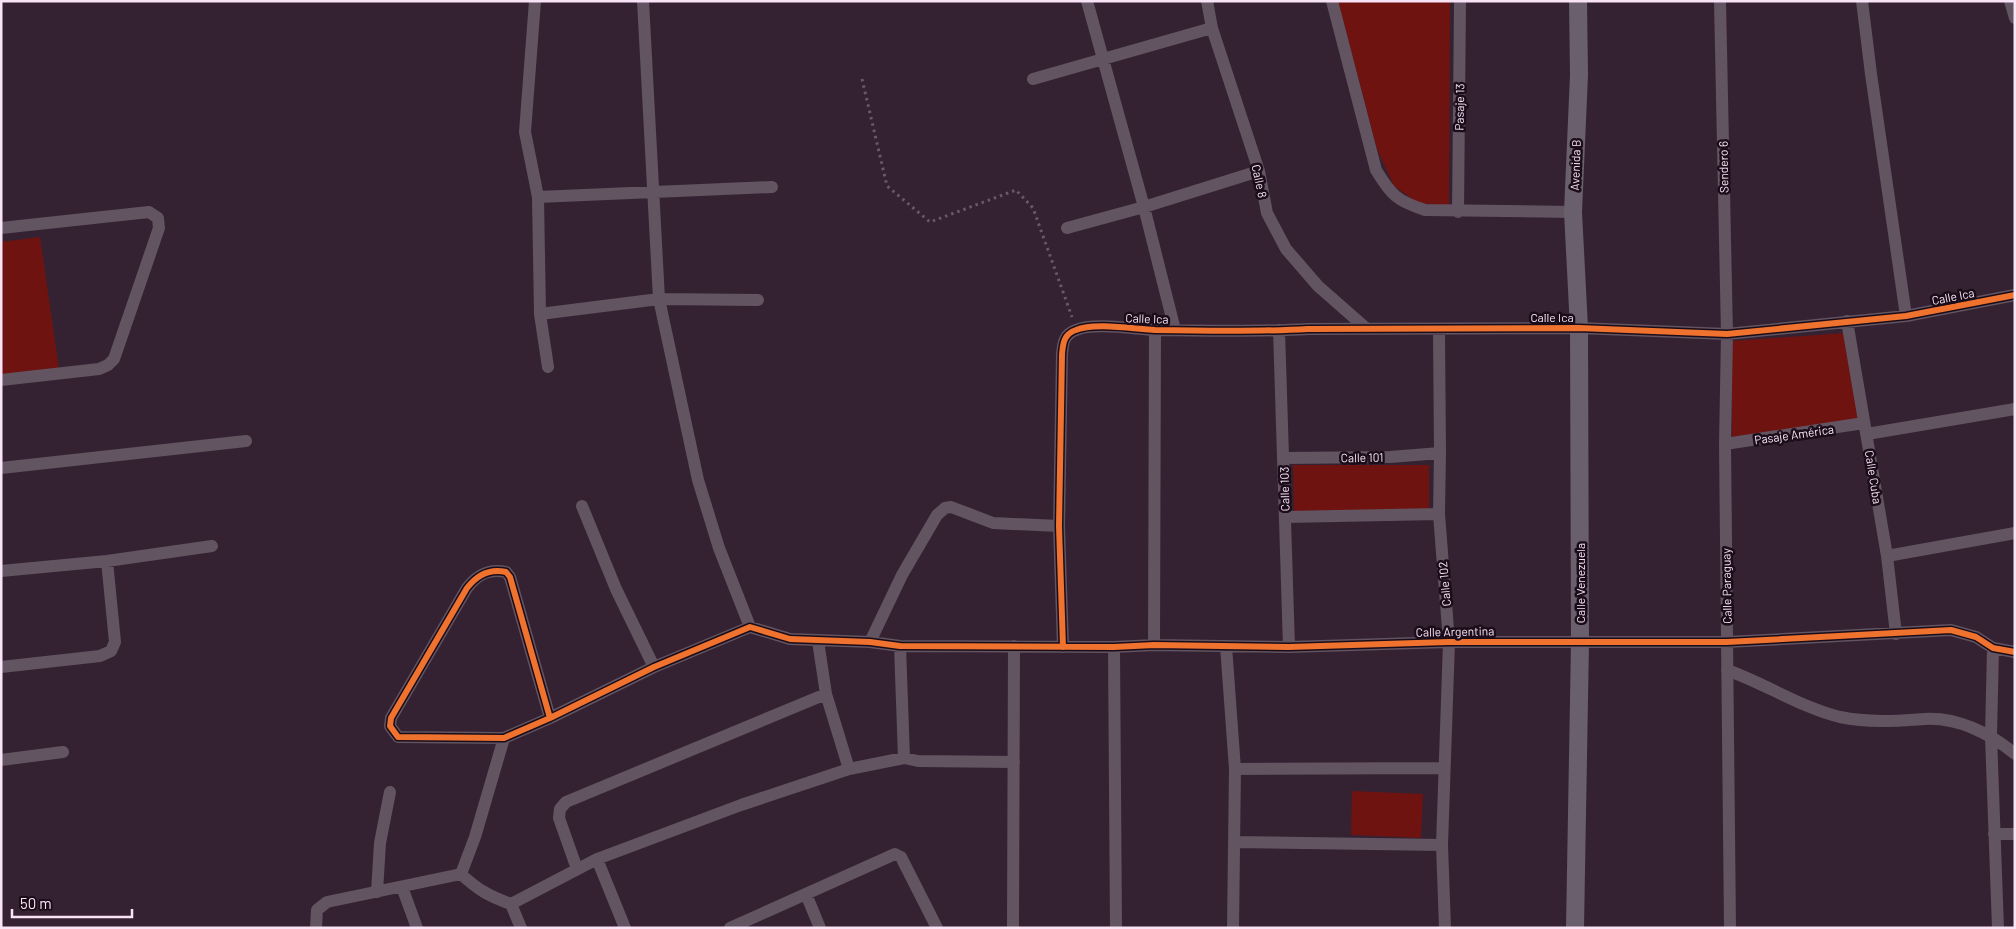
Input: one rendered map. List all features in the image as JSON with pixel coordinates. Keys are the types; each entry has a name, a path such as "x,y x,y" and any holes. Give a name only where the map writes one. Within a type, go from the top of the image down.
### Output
{"street":[{"path":"535,1 525,132 538,197 540,314 548,367"},
{"path":"550,718 510,577 506,572 498,570 476,577 467,588 391,718 390,726 398,737 504,738 550,718 654,667 750,627 719,548 698,480 659,299 643,1"},
{"path":"1087,1 1144,207 1175,330"},
{"name":"Calle 8","path":"1206,1 1212,28 1259,171 1266,213 1286,249 1318,286 1367,329"},
{"path":"1332,1 1376,170 1389,192 1408,205 1425,210 1458,212 1573,212"},
{"name":"Pasaje 13","path":"1458,212 1460,1"},
{"name":"Avenida B","path":"1578,1 1579,75 1573,212 1579,328"},
{"name":"Sendero 6","path":"1720,1 1727,334"},
{"path":"1862,1 1906,316"},
{"path":"2010,1 2015,18"},
{"path":"1033,79 1212,28"},
{"path":"1067,228 1144,207 1259,171"},
{"path":"538,197 772,187"},
{"path":"1,228 149,212 158,218 159,228 114,358 108,365 99,369 1,380"},
{"name":"Calle Ica","path":"1081,328 1155,330 1439,330 1579,328 1727,334 1906,316 2015,295"},
{"path":"540,314 659,299 758,300"},
{"name":"Calle Cuba","path":"1847,321 1887,556 1896,634"},
{"path":"1063,647 1059,526 1063,342 1067,335 1081,328"},
{"name":"Calle Venezuela","path":"1575,928 1580,642 1579,328"},
{"path":"1154,645 1155,330"},
{"name":"Calle 103","path":"1279,330 1289,647"},
{"name":"Calle 102","path":"1439,330 1439,514 1449,642 1442,845 1445,928"},
{"name":"Calle Paraguay","path":"1727,334 1725,444 1730,928"},
{"name":"Pasaje América","path":"1725,444 1865,429 2015,409"},
{"path":"1,468 246,441"},
{"name":"Calle 101","path":"1284,458 1390,457 1440,453"},
{"path":"582,506 616,589 654,667"},
{"path":"870,642 902,575 937,515 945,508 951,507 993,523 1059,526"},
{"path":"1285,517 1439,514"},
{"path":"1887,556 2015,533"},
{"path":"1,571 107,561 212,546"},
{"path":"1,667 100,656 111,650 115,642 107,561"},
{"name":"Calle Argentina","path":"750,627 790,639 818,641 870,642 900,646 1063,647 1154,645 1289,647 1449,642 1727,642 1951,630 1976,637 1993,648 2015,652"},
{"path":"818,641 826,694 848,769"},
{"path":"900,646 904,758"},
{"path":"1012,928 1014,646"},
{"path":"1226,646 1235,769 1233,928"},
{"path":"1114,647 1116,928"},
{"path":"1993,648 1991,736 1998,928"},
{"path":"1727,670 1802,705 1842,717 1883,722 1925,719 1943,720 1960,724 1991,736 2015,754"},
{"path":"577,869 559,818 560,809 566,802 826,694"},
{"path":"461,874 475,837 504,738"},
{"path":"1,760 63,752"},
{"path":"461,874 478,890 490,897 511,904 597,859 741,805 848,769 904,758 918,761 1014,762"},
{"path":"1235,769 1444,768"},
{"path":"377,892 380,843 390,792"},
{"path":"1994,834 2015,834"},
{"path":"1234,842 1442,845"},
{"path":"730,928 895,854 901,858 938,928"},
{"path":"597,859 625,928"},
{"path":"316,928 317,910 327,902 461,874"},
{"path":"402,887 416,928"},
{"path":"806,894 820,928"},
{"path":"511,904 521,928"}],"path":[{"path":"862,79 887,186 930,222 1016,190 1033,208 1062,285 1081,328"}],"shaded area":[{"path":"1338,1 1450,1 1449,206 1418,203 1394,186 1377,149"},
{"path":"40,237 59,369 1,375 1,242"},
{"path":"1845,333 1858,419 1732,437 1732,341"},
{"path":"1293,465 1429,465 1429,510 1294,511"},
{"path":"1352,791 1423,794 1421,838 1351,835"}],"cycle path":[{"path":"1063,647 1059,526 1062,354 1067,336 1076,330 1093,326 1155,330 1232,331 1579,328 1727,334 1906,316 2015,295"},
{"path":"550,718 510,577 506,572 494,571 479,576 467,588 391,718 390,726 398,737 504,738 550,718 654,667 750,627 790,639 870,642 900,646 1114,647 1154,645 1289,647 1448,642 1727,642 1951,630 1976,637 1993,648 2015,652"}]}
